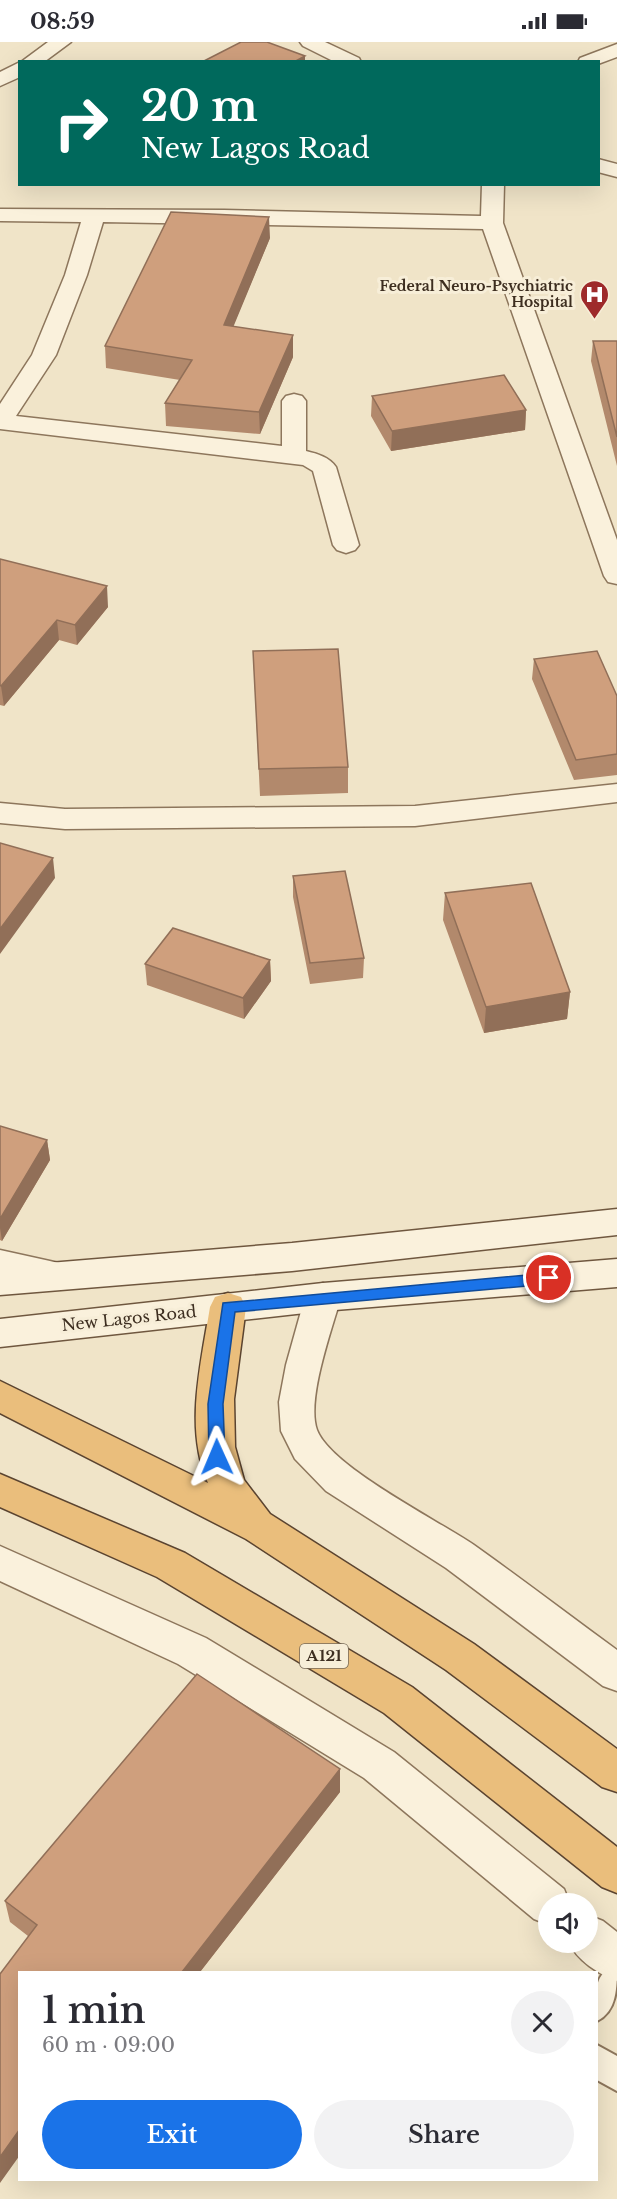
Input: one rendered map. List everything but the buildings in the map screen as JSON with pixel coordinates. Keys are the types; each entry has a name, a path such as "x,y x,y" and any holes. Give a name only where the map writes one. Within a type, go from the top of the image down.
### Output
{"highway":[{"path":"228,1307 216,1404 217,1457 229,1488 259,1527"},
{"path":"0,1396 259,1527 460,1657 617,1773"},
{"name":"A121","path":"0,1490 171,1565 398,1701 617,1873"}],"street":[{"path":"33,60 61,42"},
{"path":"310,42 348,60"},
{"path":"592,60 617,50"},
{"path":"0,81 18,69"},
{"path":"600,166 617,171"},
{"path":"493,186 492,223 617,576"},
{"path":"0,215 224,216 492,223"},
{"path":"94,216 76,275 44,356 0,421 294,455 312,460 324,467 346,545"},
{"path":"294,401 294,455"},
{"path":"0,813 65,819 415,816 617,793"},
{"path":"0,1281 292,1257 617,1222"},
{"path":"0,1264 64,1276"},
{"name":"New Lagos Road","path":"0,1333 323,1297 617,1273"},
{"path":"323,1297 297,1403 299,1430 315,1457 341,1482 437,1541 617,1673"},
{"path":"0,1563 192,1651 379,1765 538,1895"},
{"path":"598,1944 617,1960"}],"lane":[{"path":"598,2005 617,1979"},
{"path":"598,2061 617,2076"}],"place":[{"name":"Federal Neuro-Psychiatric Hospital","path":"594,320"}],"route":[{"path":"217,1457 216,1404 228,1307 549,1278"}]}
